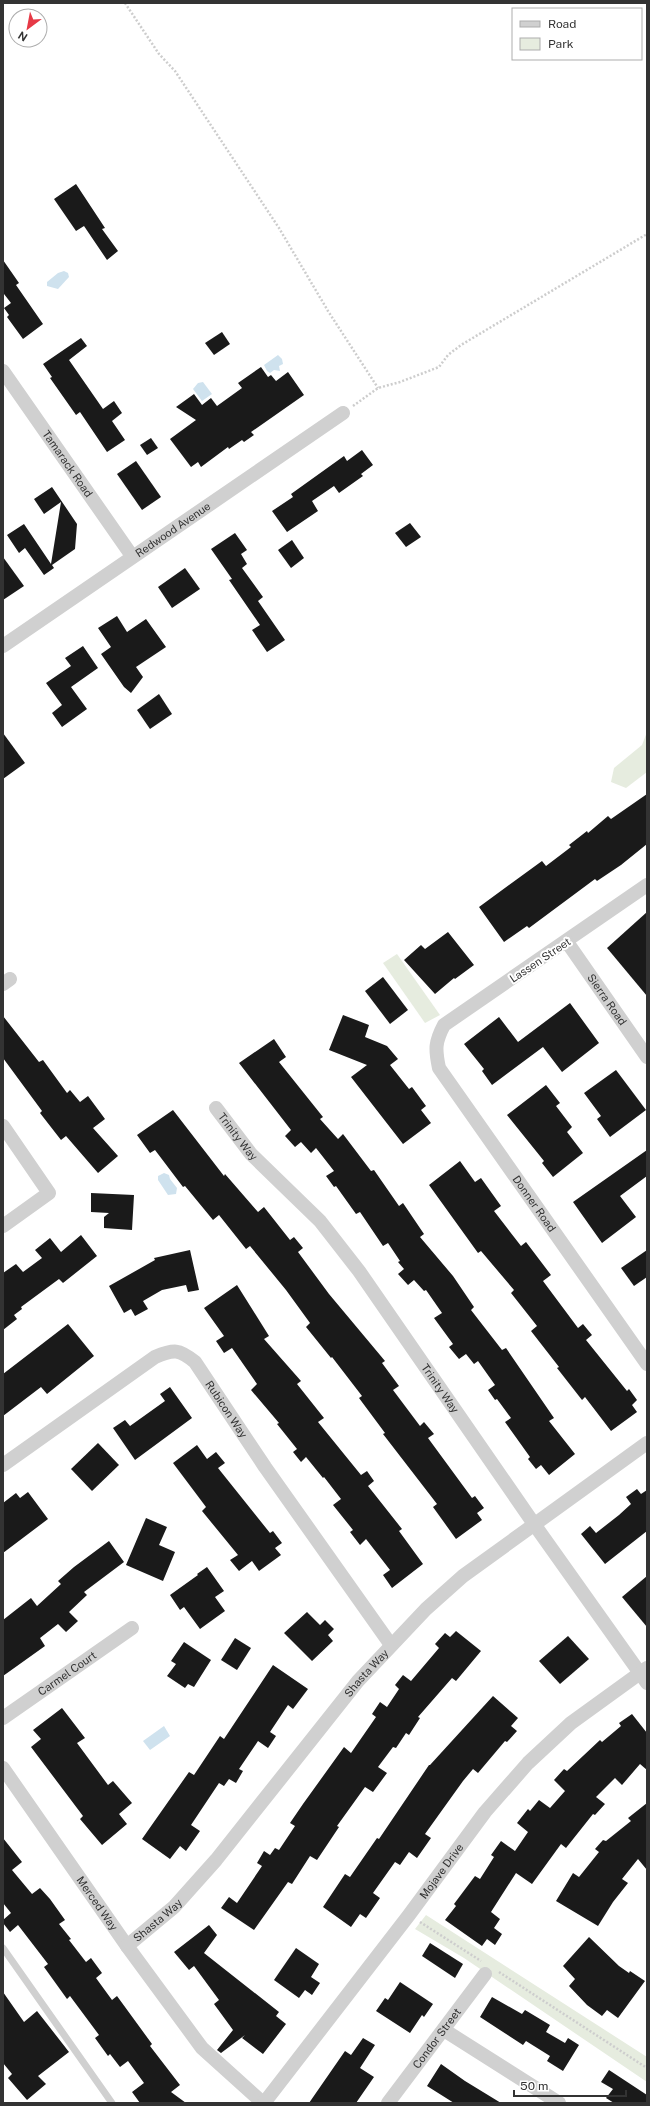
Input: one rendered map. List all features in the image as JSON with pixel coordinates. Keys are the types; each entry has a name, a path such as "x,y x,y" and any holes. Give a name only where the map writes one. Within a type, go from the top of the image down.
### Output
{"street":[{"name":"Tamarack Road","path":"3,371 132,556"},
{"name":"Redwood Avenue","path":"3,646 132,556 343,413"},
{"name":"Lassen Street","path":"436,1039 444,1025 567,942 647,885"},
{"name":"Sierra Road","path":"567,942 647,1057"},
{"name":"Donner Road","path":"436,1039 436,1054 439,1068 647,1364"},
{"name":"Trinity Way","path":"216,1108 251,1154 320,1220 359,1271 534,1524 644,1674"},
{"path":"3,1126 49,1193 3,1226"},
{"name":"Rubicon Way","path":"3,1465 155,1357 168,1351 182,1352 195,1362 265,1466 391,1645"},
{"name":"Shasta Way","path":"127,1946 174,1908 216,1860 358,1681 426,1609 462,1576 647,1443"},
{"name":"Carmel Court","path":"3,1718 132,1628"},
{"name":"Mojave Drive","path":"264,2103 409,1915 485,1812 528,1763 571,1723 644,1674"},
{"name":"Merced Way","path":"3,1768 127,1946 202,2048 264,2103"},
{"name":"Condor Street","path":"388,2103 489,1969"},
{"path":"444,2030 559,2103"}],"lane":[{"path":"3,1948 112,2103"}],"path":[{"path":"125,3 159,54 175,71 279,228 328,311 378,388"},
{"path":"343,413 378,388 400,382 439,367 448,355 461,345 647,234"},
{"path":"409,1915 489,1969 647,2068"}],"green space":[{"path":"647,732 647,772 626,788 611,782 614,768 642,745"},
{"path":"397,954 440,1015 425,1023 383,963"},
{"path":"426,1915 647,2057 647,2082 464,1958 415,1929"}],"water":[{"path":"64,271 68,273 69,277 58,289 47,286 47,282 58,273"},
{"path":"278,355 282,359 283,364 279,366 280,371 274,370 270,373 264,365"},
{"path":"203,382 212,394 202,401 193,389 198,383"},
{"path":"164,1173 169,1175 170,1179 177,1188 176,1194 168,1195 158,1180 158,1176"},
{"path":"164,1726 170,1736 150,1750 143,1741"}],"building":[{"path":"76,184 105,228 102,229 118,251 107,260 84,226 76,231 54,199"},
{"path":"3,260 19,283 16,285 43,324 23,339 7,317 9,315 4,308 11,303 3,294"},
{"path":"222,332 230,344 214,355 205,343"},
{"path":"81,338 87,346 69,360 103,409 114,401 122,413 112,421 125,440 107,452 80,412 76,415 50,378 52,377 43,364"},
{"path":"261,367 268,377 271,375 276,381 288,372 304,395 251,432 254,435 244,442 242,440 229,449 228,447 201,467 198,462 191,467 170,439 196,420 176,407 194,394 202,405 211,398 217,406 242,388 238,383"},
{"path":"151,438 158,448 147,455 140,445"},
{"path":"362,450 373,465 361,474 363,476 339,493 334,486 312,501 318,511 287,532 272,511 293,497 291,494 344,456 347,461"},
{"path":"136,461 161,497 142,510 117,474"},
{"path":"52,487 77,524 75,549 52,565 54,568 44,575 25,548 19,553 7,535 24,524 51,564 61,502 44,514 34,499"},
{"path":"410,523 421,537 406,547 395,533"},
{"path":"235,533 247,550 241,554 247,564 242,568 263,597 258,601 285,640 267,652 252,630 260,625 229,580 232,579 211,549"},
{"path":"292,540 304,558 291,568 278,550"},
{"path":"3,557 24,586 3,600"},
{"path":"185,568 200,589 172,608 158,587"},
{"path":"117,616 127,632 146,619 166,647 136,667 143,677 131,693 124,687 101,654 111,647 98,628"},
{"path":"83,646 98,668 71,687 87,709 62,727 52,713 62,705 46,683 71,666 65,658"},
{"path":"159,694 172,714 150,729 137,710"},
{"path":"3,733 25,763 3,779"},
{"path":"647,794 647,844 621,865 597,881 595,879 529,928 527,926 504,942 479,907 542,861 546,866 571,847 569,845 587,831 588,833 608,816 611,819"},
{"path":"647,912 647,996 607,948"},
{"path":"448,932 474,965 455,979 454,978 435,994 404,960 421,945 425,949"},
{"path":"383,977 408,1010 390,1024 365,991"},
{"path":"570,1003 599,1043 562,1072 543,1047 492,1085 482,1071 484,1069 464,1044 499,1017 518,1042"},
{"path":"343,1015 369,1025 365,1037 387,1046 398,1059 390,1065 409,1089 412,1087 426,1106 421,1110 431,1123 403,1144 351,1077 367,1065 329,1050"},
{"path":"3,1016 39,1062 43,1060 67,1093 70,1090 80,1102 88,1096 105,1119 93,1128 118,1156 98,1173 66,1136 61,1140 40,1113 42,1111 3,1058"},
{"path":"274,1039 286,1057 279,1062 323,1117 320,1119 338,1139 343,1134 371,1171 374,1170 399,1206 403,1203 424,1234 420,1237 453,1276 474,1307 471,1310 502,1350 506,1348 554,1418 549,1421 575,1454 549,1475 541,1465 536,1469 528,1459 530,1457 505,1422 511,1418 497,1399 495,1400 488,1390 495,1385 478,1361 474,1364 466,1354 459,1359 449,1347 453,1344 434,1318 442,1313 426,1290 424,1291 414,1280 408,1285 398,1274 404,1269 398,1262 400,1261 388,1243 383,1246 360,1212 356,1214 336,1186 334,1187 326,1176 334,1171 316,1148 311,1153 301,1142 295,1147 285,1136 291,1130 239,1063"},
{"path":"616,1070 646,1110 610,1137 597,1119 601,1116 584,1093"},
{"path":"546,1085 560,1103 556,1106 572,1127 567,1132 583,1153 553,1177 542,1163 544,1161 507,1115"},
{"path":"173,1110 224,1176 225,1174 258,1212 264,1207 290,1240 294,1237 303,1248 298,1252 329,1294 385,1361 382,1363 399,1386 393,1390 420,1426 424,1422 434,1434 428,1438 472,1498 475,1496 484,1508 477,1513 482,1520 456,1539 433,1507 437,1504 383,1434 385,1433 359,1398 362,1396 332,1357 331,1358 306,1327 310,1323 286,1290 250,1246 246,1249 219,1215 213,1220 185,1186 183,1187 155,1150 150,1153 137,1135"},
{"path":"647,1150 647,1176 620,1196 636,1217 602,1243 573,1202"},
{"path":"460,1161 475,1182 481,1178 501,1206 494,1211 521,1246 526,1242 551,1275 543,1281 578,1328 583,1324 592,1335 586,1340 627,1391 629,1389 637,1400 632,1405 637,1412 611,1431 585,1397 582,1400 557,1368 559,1367 531,1331 537,1326 511,1293 514,1290 481,1251 478,1253 429,1185"},
{"path":"91,1193 134,1195 132,1230 104,1228 104,1217 109,1213 91,1212"},
{"path":"81,1235 97,1256 63,1283 59,1279 21,1307 22,1309 14,1315 17,1319 3,1330 3,1273 16,1264 23,1272 42,1258 35,1250 50,1238 61,1252"},
{"path":"190,1250 199,1290 188,1292 186,1285 162,1290 143,1301 148,1309 135,1316 131,1309 124,1313 109,1286 155,1260 154,1258"},
{"path":"647,1250 647,1277 634,1286 621,1268"},
{"path":"237,1285 269,1336 264,1339 301,1381 297,1384 324,1418 318,1422 361,1475 367,1471 374,1481 368,1486 402,1529 399,1531 423,1564 392,1588 383,1575 390,1570 366,1539 360,1545 350,1532 353,1530 333,1505 341,1499 306,1457 301,1462 293,1452 297,1449 277,1424 279,1423 251,1390 257,1384 232,1348 224,1353 216,1341 224,1336 204,1308"},
{"path":"68,1324 94,1356 47,1394 41,1387 3,1416 3,1374"},
{"path":"170,1387 192,1418 135,1460 113,1428 125,1420 130,1426 165,1401 160,1394"},
{"path":"98,1443 119,1465 92,1491 71,1469"},
{"path":"197,1445 207,1459 216,1452 225,1463 218,1468 270,1533 273,1531 282,1543 275,1548 281,1555 259,1571 252,1561 239,1571 230,1560 238,1555 202,1511 206,1507 173,1463"},
{"path":"637,1489 641,1494 647,1490 647,1531 605,1564 581,1534 590,1526 596,1533 619,1515 631,1504 626,1497"},
{"path":"28,1492 48,1519 3,1553 3,1503 16,1493 20,1498"},
{"path":"146,1518 167,1527 159,1545 175,1552 163,1581 126,1565"},
{"path":"109,1541 124,1562 84,1592 87,1595 69,1612 78,1621 66,1632 58,1624 40,1638 45,1646 3,1676 3,1620 31,1598 37,1606 61,1584 58,1581"},
{"path":"207,1567 224,1591 215,1597 225,1611 200,1629 184,1607 180,1610 170,1595"},
{"path":"647,1576 647,1627 622,1597"},
{"path":"307,1612 320,1625 325,1620 334,1629 328,1635 333,1641 312,1661 284,1633"},
{"path":"456,1631 481,1651 456,1681 452,1678 418,1717 420,1718 409,1735 406,1733 396,1748 393,1747 378,1767 387,1773 373,1792 365,1787 337,1826 339,1827 317,1860 310,1856 292,1884 288,1882 254,1930 221,1908 229,1897 237,1903 262,1866 257,1863 264,1851 270,1855 275,1848 279,1850 295,1826 290,1823 344,1747 351,1753 376,1717 372,1714 380,1702 387,1707 399,1689 395,1685 403,1675 411,1681 439,1648 435,1644 445,1633 450,1637"},
{"path":"568,1636 589,1659 560,1684 539,1661"},
{"path":"235,1638 251,1648 237,1670 221,1660"},
{"path":"184,1642 211,1660 194,1687 188,1684 185,1688 167,1676 176,1664 171,1661"},
{"path":"273,1665 308,1689 293,1709 288,1705 270,1732 276,1736 268,1748 258,1741 239,1769 243,1771 236,1783 229,1779 224,1786 219,1783 191,1825 200,1831 186,1851 180,1846 170,1859 142,1839 189,1772 194,1775 220,1736 224,1739"},
{"path":"493,1696 518,1718 511,1726 517,1731 507,1742 505,1741 478,1773 473,1769 425,1834 431,1838 417,1858 409,1852 400,1865 395,1862 373,1893 380,1898 366,1918 360,1914 351,1927 323,1907 345,1874 350,1877 377,1838 379,1839 429,1765"},
{"path":"62,1708 85,1738 77,1743 108,1785 113,1781 132,1803 119,1814 127,1824 102,1845 80,1819 83,1816 31,1747 41,1739 33,1730"},
{"path":"632,1714 647,1733 647,1770 640,1764 622,1785 615,1778 596,1797 605,1804 595,1815 593,1814 566,1848 561,1844 532,1884 516,1873 491,1912 500,1919 494,1928 502,1934 495,1945 487,1939 482,1946 445,1920 456,1906 454,1904 475,1876 480,1879 494,1857 491,1855 501,1841 515,1851 528,1832 517,1823 528,1809 530,1811 539,1800 550,1808 565,1791 554,1780 564,1769 567,1771 600,1740 602,1742 621,1726 619,1723"},
{"path":"647,1803 647,1870 638,1859 622,1879 628,1883 613,1902 598,1926 556,1901 573,1873 579,1877 599,1852 595,1849 603,1840 606,1841 631,1821 628,1818"},
{"path":"3,1838 22,1862 12,1870 32,1894 40,1888 50,1899 65,1920 59,1924 71,1939 69,1940 86,1962 91,1958 102,1973 96,1978 112,2000 117,1996 152,2044 150,2046 180,2085 171,2092 186,2103 140,2103 132,2092 144,2083 128,2061 120,2067 110,2054 108,2056 95,2038 99,2035 70,1996 67,1999 44,1967 48,1964 18,1925 10,1932 3,1923 3,1920 11,1913 3,1903"},
{"path":"209,1925 217,1935 204,1953 279,2012 276,2016 286,2024 263,2054 242,2038 245,2035 221,2053 217,2050 233,2030 214,2004 219,2000 194,1966 189,1970 174,1952"},
{"path":"589,1937 619,1966 645,1981 618,2018 607,2010 602,2016 587,2005 569,1986 575,1979 563,1966"},
{"path":"430,1943 463,1964 455,1978 422,1956"},
{"path":"296,1948 319,1964 311,1977 320,1983 312,1995 305,1990 299,1998 274,1980"},
{"path":"400,1982 433,2004 424,2017 422,2015 410,2033 376,2011 385,1998 388,2000"},
{"path":"3,1992 24,2022 37,2011 69,2052 38,2076 46,2084 27,2100 8,2078 12,2074 3,2063"},
{"path":"492,1997 522,2014 525,2010 550,2025 546,2032 565,2043 568,2038 579,2045 563,2071 547,2061 550,2056 526,2041 523,2045 480,2017"},
{"path":"363,2038 375,2045 360,2068 374,2077 356,2103 309,2103 345,2051 351,2055"},
{"path":"441,2064 501,2103 454,2103 427,2086"},
{"path":"609,2070 647,2095 647,2103 614,2103 606,2098 613,2089 601,2082"}]}
